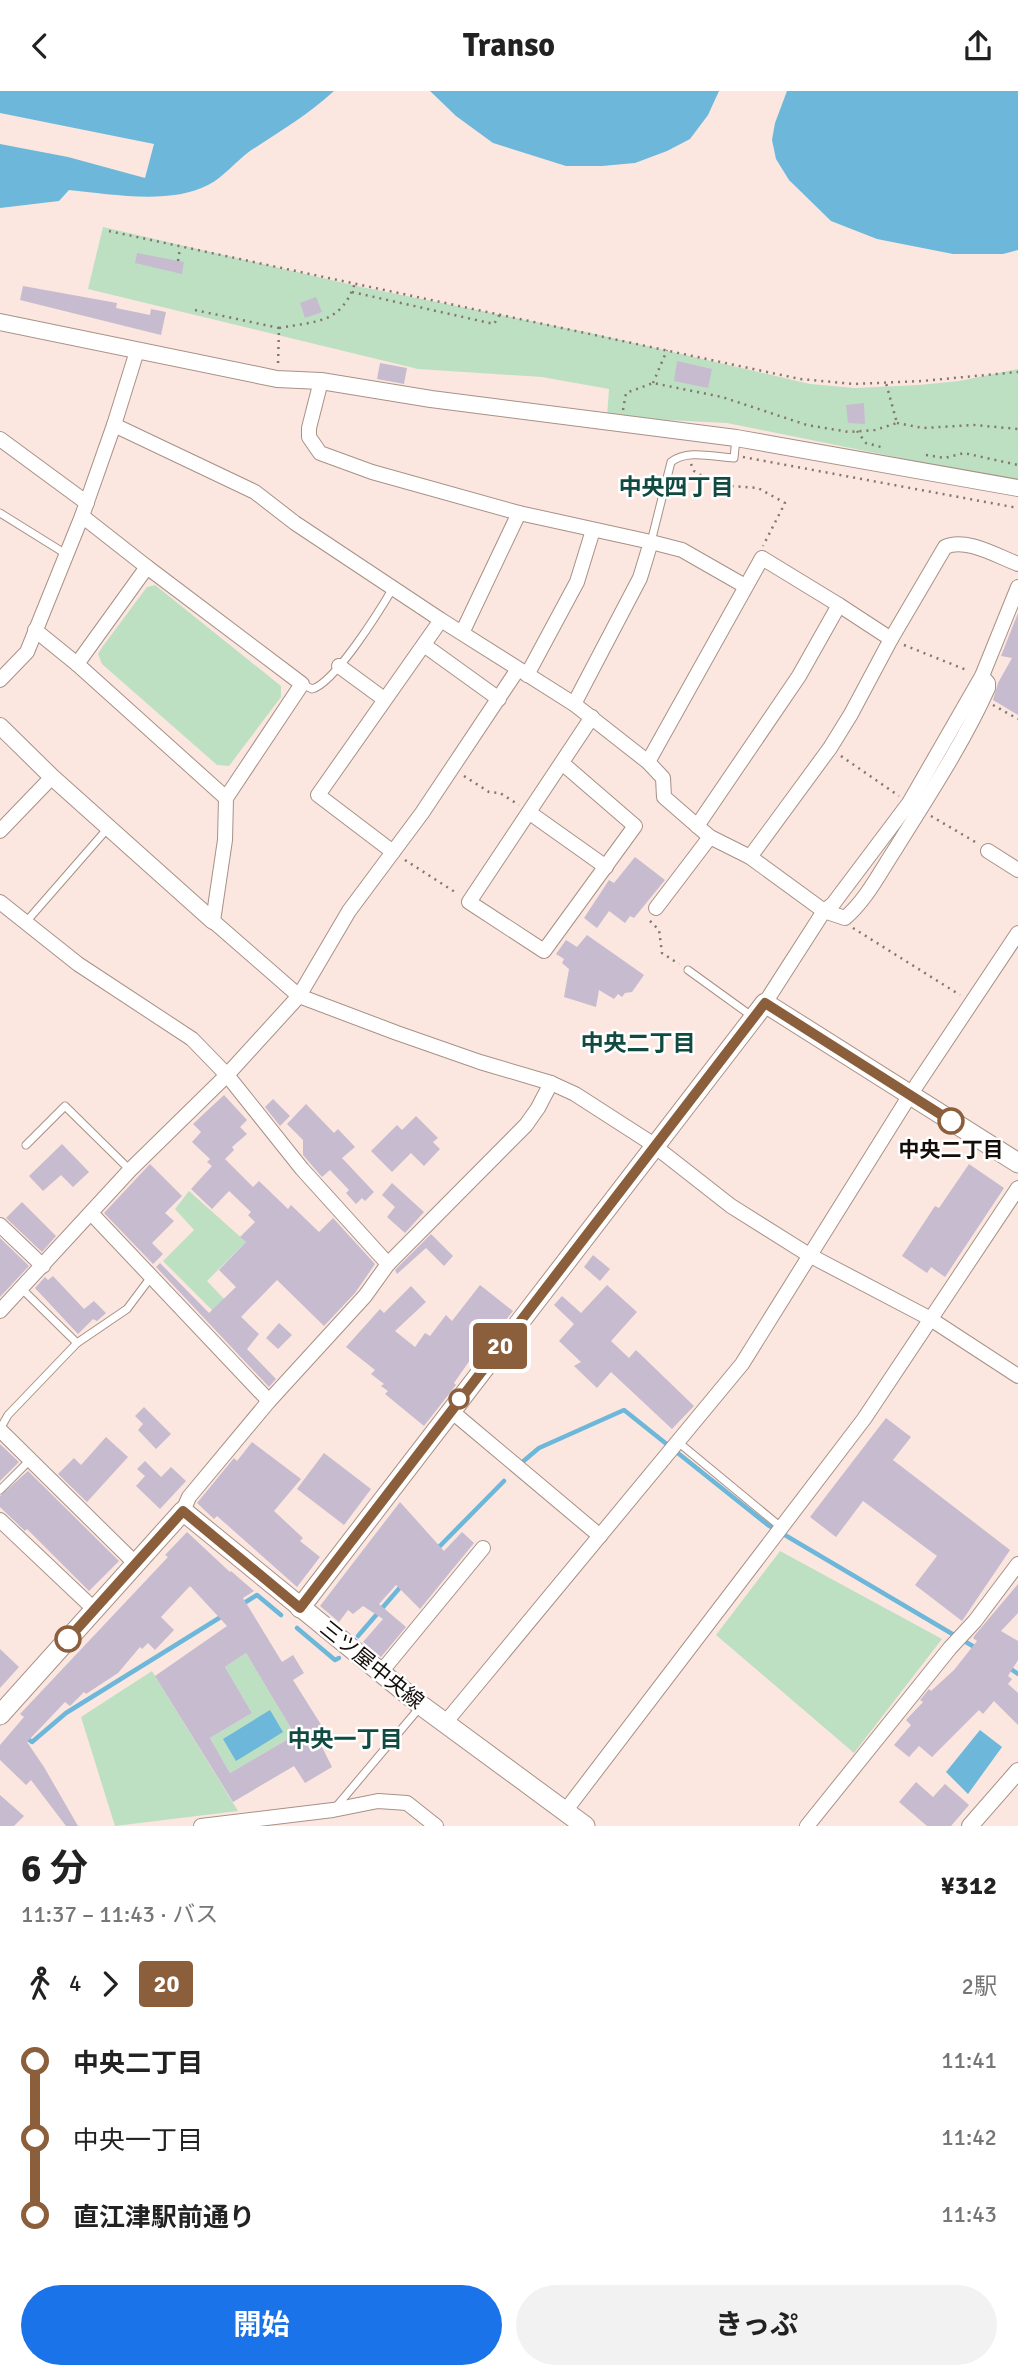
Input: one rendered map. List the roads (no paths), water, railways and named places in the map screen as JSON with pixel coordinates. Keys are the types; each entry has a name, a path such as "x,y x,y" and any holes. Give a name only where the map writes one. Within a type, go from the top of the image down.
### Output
{"main road":[{"path":"300,1608 759,1010 909,1095 1018,1163"},
{"path":"0,1715 183,1511"},
{"name":"三ツ屋中央線","path":"183,1511 422,1706 564,1816 585,1826"}],"street":[{"path":"0,322 277,379 321,381 431,399 736,438 1018,488"},
{"path":"0,680 27,652 85,510 137,351"},
{"path":"321,381 309,428 309,437 320,453 372,472 519,513 682,550 745,586"},
{"path":"114,425 255,492 295,523 522,672 574,703 648,762 663,778 664,797 710,837 750,857 824,911 845,918 864,897 915,806 982,676 1018,587"},
{"path":"0,439 85,510 147,567 302,684 226,798 225,840 213,921"},
{"path":"463,631 519,513"},
{"path":"0,1311 130,1170 227,1075 299,996 349,911 453,768 499,699 522,672 577,582 593,530"},
{"path":"574,703 640,578 651,542"},
{"path":"750,857 830,748 945,547 963,544 1018,563"},
{"path":"648,762 762,558 891,639"},
{"path":"77,664 147,567"},
{"path":"697,825 799,676 839,605"},
{"path":"393,852 318,795 441,619"},
{"path":"35,630 77,664 226,798"},
{"path":"424,645 499,699"},
{"path":"339,666 384,699"},
{"path":"759,1010 824,911 915,806 983,699 988,683 982,676"},
{"path":"562,763 635,826 544,951 470,902 592,717"},
{"path":"0,726 52,778 299,996 480,1062 551,1083 575,1094 655,1147 731,1206 809,1255 929,1318 1018,1376"},
{"path":"0,831 52,778"},
{"path":"530,813 606,867"},
{"path":"656,908 710,837"},
{"path":"988,851 1018,870"},
{"path":"0,902 78,964 192,1039 227,1075 302,1169 388,1264"},
{"path":"445,1723 743,1364 909,1095 1018,933"},
{"path":"183,1511 190,1497 269,1401 365,1296 388,1264 526,1125 551,1083"},
{"path":"564,1816 864,1419 1018,1188"},
{"path":"91,1213 269,1401"},
{"path":"0,1225 43,1266"},
{"path":"450,1410 600,1536"},
{"path":"0,1429 136,1564"},
{"path":"0,1520 95,1610"},
{"path":"381,1672 483,1548"},
{"path":"807,1826 950,1648 975,1621 1018,1564"},
{"path":"970,1826 1018,1771"},
{"path":"201,1826 333,1810 378,1801 400,1801 413,1807 436,1826"}],"lane":[{"path":"651,542 671,462 679,455 687,454 734,458 736,438"},
{"path":"0,513 67,554"},
{"path":"302,684 312,689 319,687 339,666 394,587"},
{"path":"25,922 108,827"},
{"path":"688,970 759,1010"},
{"path":"26,1145 65,1106 130,1170"},
{"path":"0,1429 8,1415 77,1343 127,1310 151,1276"},
{"path":"22,1289 77,1343"},
{"path":"678,1442 782,1528"},
{"path":"0,1490 30,1460"},
{"path":"333,1810 422,1706"}],"water":[{"path":"0,91 334,91 304,116 250,151 214,182 193,191 176,195 140,196 69,190 59,201 0,208"},
{"path":"430,91 719,91 708,115 690,139 667,151 635,163 566,166 493,143 456,116"},
{"path":"787,91 1018,91 1018,250 1003,254 953,254 877,239 831,221 789,180 776,159 772,140 775,123"},
{"path":"270,1710 283,1732 236,1761 223,1739"},
{"path":"980,1730 1002,1747 968,1794 946,1772"}],"waterway":[{"path":"520,1464 539,1448 624,1410 768,1525 976,1648"},
{"path":"436,1550 504,1481"},
{"path":"358,1636 403,1584"},
{"path":"241,1605 257,1595 281,1615"},
{"path":"25,1737 32,1742 66,1713 224,1615"},
{"path":"297,1628 335,1660 339,1658"},
{"path":"1008,1667 1018,1674"}],"place":[{"name":"中央二丁目","path":"951,1121"}],"district":[{"name":"中央四丁目","path":"676,487"},
{"name":"中央二丁目","path":"638,1043"},
{"name":"中央一丁目","path":"345,1739"}]}
